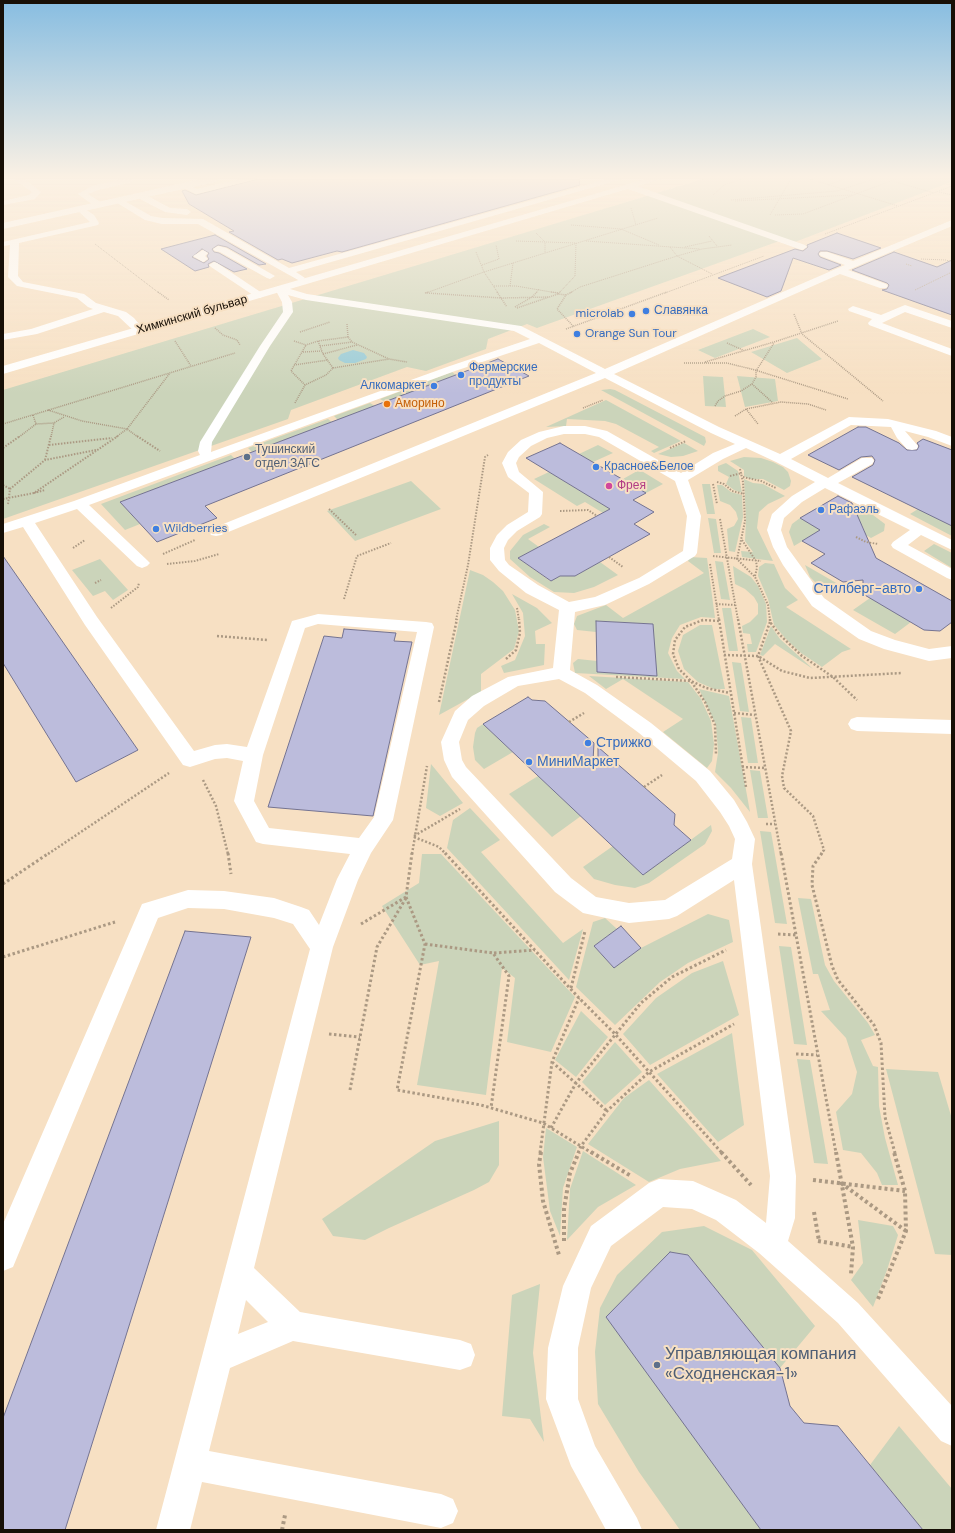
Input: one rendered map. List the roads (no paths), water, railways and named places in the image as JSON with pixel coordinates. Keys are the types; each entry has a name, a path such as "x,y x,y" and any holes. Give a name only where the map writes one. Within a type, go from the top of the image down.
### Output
{"main road":[{"name":"Химкинский бульвар","path":"3,370 414,251"}],"lane":[{"path":"15,251 13,277 20,284 80,296 92,305 122,314 139,330"},
{"path":"224,251 284,288 306,297 517,328 715,430 781,459 952,546"},
{"path":"252,251 306,282"},
{"path":"289,271 362,251"},
{"path":"216,532 579,385 777,297 888,251"},
{"path":"824,254 855,265"},
{"path":"214,266 260,295"},
{"path":"841,271 883,286"},
{"path":"208,457 204,451 206,442 265,346 288,312 284,288"},
{"path":"864,308 881,319"},
{"path":"952,325 905,308 873,323 952,353"},
{"path":"3,337 33,332 102,309"},
{"path":"3,529 79,504 451,369 538,340"},
{"path":"781,459 849,420 896,425 932,434 952,442"},
{"path":"896,425 902,435 912,446"},
{"path":"564,430 585,430 603,434 681,479 694,516 690,553 644,581 599,601 567,608 514,577 498,560 497,548 502,538 512,528 535,514 536,492 513,474 510,463 513,455 526,443 543,435 564,430"},
{"path":"681,479 718,456 745,444"},
{"path":"867,461 797,499 777,517 774,530 780,547 790,565 818,602 865,634 890,645 929,655 952,652"},
{"path":"79,504 142,563"},
{"path":"27,522 91,621 190,760 215,752 227,751 254,755"},
{"path":"920,529 898,545 952,575"},
{"path":"561,674 567,608"},
{"path":"173,1530 322,947 348,879 364,847 383,820 426,627 318,619 298,625 254,755 244,801 263,836 364,847"},
{"path":"742,864 669,909 629,913 591,906 563,885 459,772 453,760 450,742 461,716 478,701 514,681 561,674 591,689 645,728 703,776 727,806 745,839 742,864 754,945 783,1176 775,1230"},
{"path":"857,724 952,728"},
{"path":"3,1257 150,911 188,899 224,900 274,908 302,917 322,947"},
{"path":"625,1530 582,1455 562,1399 564,1348 577,1286 601,1236 659,1193 693,1195 775,1230 952,1430"},
{"path":"239,1273 293,1326"},
{"path":"217,1358 293,1326 460,1354"},
{"path":"190,1464 441,1511"}],"water":[{"path":"353,350 364,353 367,357 366,359 355,363 345,363 339,360 338,358 341,354"}],"place":[{"name":"Славянка","path":"646,311"},
{"name":"microlab","path":"632,314"},
{"name":"Orange Sun Tour","path":"577,334"},
{"name":"Фермерские продукты","path":"461,375"},
{"name":"Алкомаркет","path":"434,386"},
{"name":"Аморино","path":"387,404"},
{"name":"Тушинский отдел ЗАГС","path":"247,457"},
{"name":"Красное&Белое","path":"596,467"},
{"name":"Фрея","path":"609,486"},
{"name":"Рафаэль","path":"821,510"},
{"name":"Wildberries","path":"156,529"},
{"name":"Стилберг-авто","path":"919,589"},
{"name":"Стрижко","path":"588,743"},
{"name":"МиниМаркет","path":"529,762"},
{"name":"Управляющая компания «Сходненская-1»","path":"657,1365"}]}
